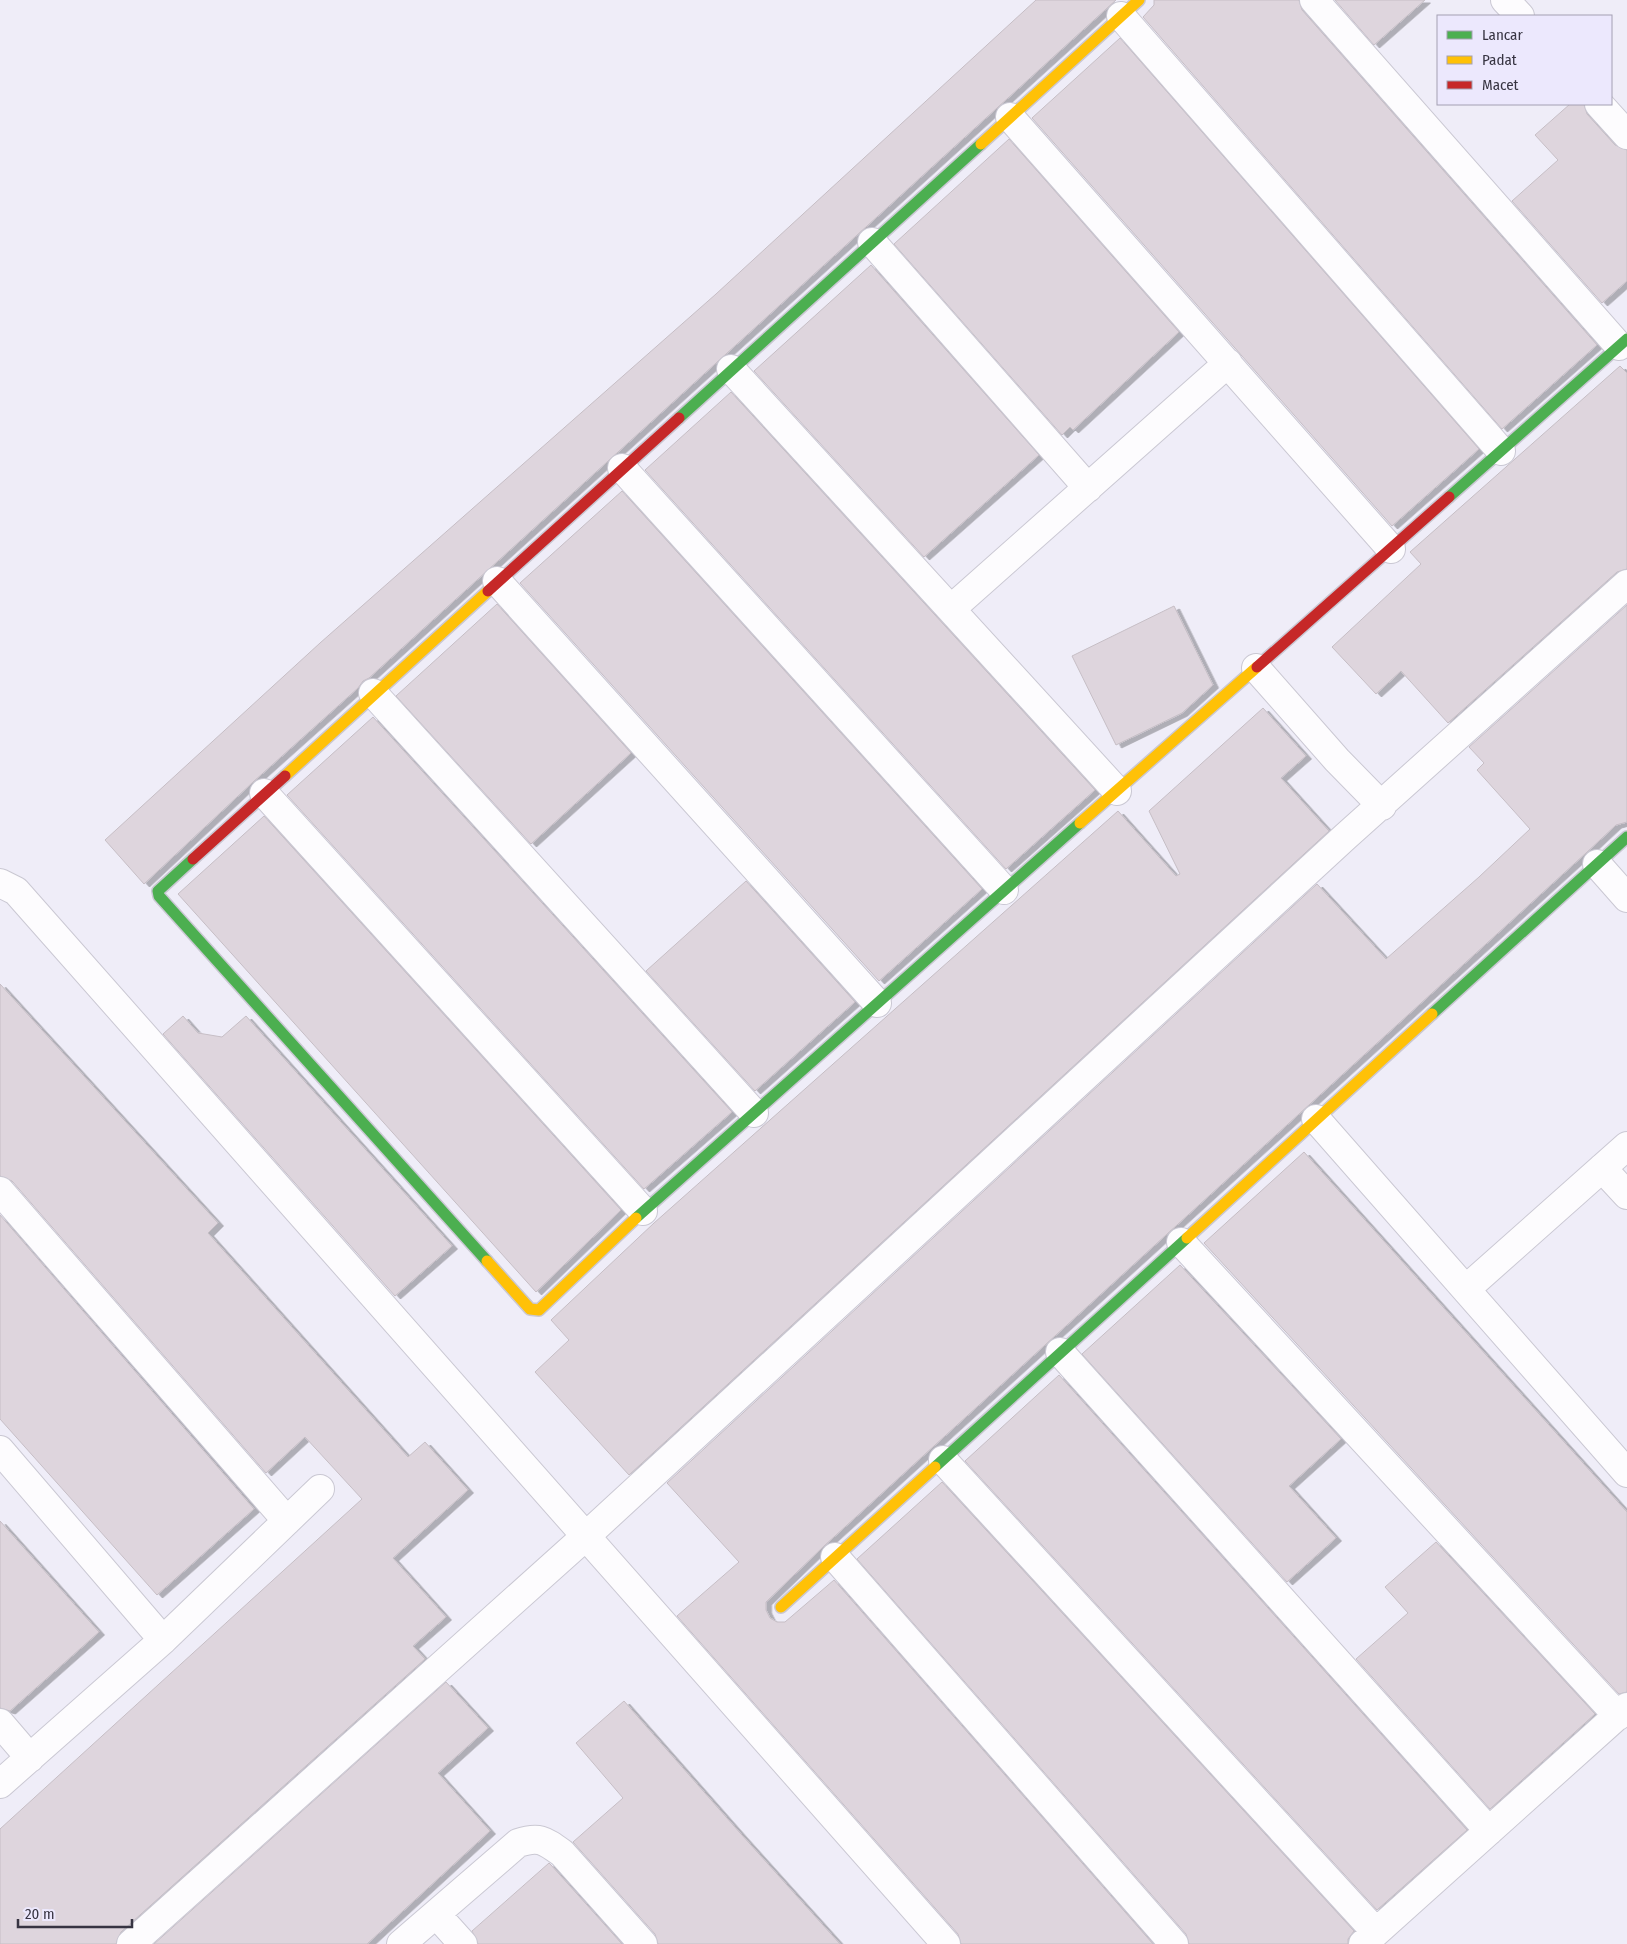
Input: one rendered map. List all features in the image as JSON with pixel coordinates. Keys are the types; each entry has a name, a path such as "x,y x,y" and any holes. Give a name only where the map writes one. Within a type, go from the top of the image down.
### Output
{"street":[{"path":"1314,0 1623,342 1501,451 1391,549 643,1211 539,1310 530,1309 159,896 158,891 373,693 1130,8 1501,451"},
{"path":"1505,0 1519,15"},
{"path":"1600,105 1627,135"},
{"path":"1010,117 1391,549"},
{"path":"872,242 1088,488"},
{"path":"951,610 1228,364"},
{"path":"731,369 1117,791"},
{"path":"622,468 1004,890"},
{"path":"497,581 877,1003"},
{"path":"131,1944 586,1536 1345,837 1382,806 1627,584"},
{"path":"1256,668 1337,760 1382,806"},
{"path":"373,693 754,1113"},
{"path":"264,793 643,1211"},
{"path":"781,1607 1627,836"},
{"path":"1597,864 1627,898"},
{"path":"0,883 16,891 946,1944"},
{"path":"1316,1119 1627,1473"},
{"path":"1466,1289 1627,1146"},
{"path":"1602,1168 1627,1195"},
{"path":"0,1191 287,1521"},
{"path":"943,1460 1370,1938 1622,1712 1181,1242"},
{"path":"1060,1352 1489,1832"},
{"path":"0,1450 163,1640"},
{"path":"0,1784 163,1640 320,1488"},
{"path":"835,1557 1174,1944"},
{"path":"0,1723 30,1758"},
{"path":"401,1944 518,1844 533,1838 547,1842 562,1853 643,1944"},
{"path":"436,1914 463,1944"}],"building":[{"path":"1036,0 1116,0 369,678 363,681 358,688 253,782 144,884 105,840 320,643 716,294"},
{"path":"1154,0 1299,0 1302,10 1597,345 1502,429 1143,17 1154,5"},
{"path":"1335,0 1425,0 1374,45"},
{"path":"1120,38 1479,449 1392,526 1032,118"},
{"path":"1569,105 1584,105 1587,114 1615,145 1627,150 1627,281 1602,303 1512,201 1558,160 1535,135"},
{"path":"1009,139 1179,332 1073,430 1070,427 1062,435 894,244"},
{"path":"871,265 1039,455 924,557 754,371"},
{"path":"1620,366 1627,373 1627,569 1617,572 1448,723 1401,671 1376,694 1332,647 1421,564 1410,552"},
{"path":"731,392 1095,790 1006,869 645,470"},
{"path":"622,491 982,889 879,981 520,583"},
{"path":"497,604 631,753 531,844 396,696"},
{"path":"1627,605 1627,822 1616,825 824,1546 766,1602 766,1610 770,1618 777,1622 785,1622 834,1580 1153,1944 961,1944 958,1934 677,1616 739,1562 667,1483 1317,884 1386,959 1479,877 1530,829 1477,770 1484,763 1469,747"},
{"path":"1174,606 1213,685 1182,713 1116,745 1072,656"},
{"path":"1263,708 1306,756 1281,778 1329,831 629,1475 535,1372 569,1340 551,1320 654,1223 1118,811 1176,876 1180,874 1149,811"},
{"path":"373,717 732,1112 644,1189 287,795"},
{"path":"264,816 621,1210 536,1292 178,894"},
{"path":"746,881 855,1002 755,1091 646,971"},
{"path":"0,984 218,1223 208,1233 408,1457 425,1442 468,1490 393,1558 446,1617 413,1646 425,1659 121,1932 116,1944 0,1944 0,1829 362,1499 305,1437 266,1473 12,1181 0,1176"},
{"path":"183,1016 198,1033 222,1037 246,1016 452,1246 395,1296 163,1034"},
{"path":"1304,1152 1627,1512 1627,1692 1619,1694 1204,1243"},
{"path":"0,1215 254,1509 157,1595 0,1419"},
{"path":"1180,1265 1341,1439 1289,1486 1336,1538 1287,1582 1082,1354"},
{"path":"1059,1375 1467,1830 1377,1910 965,1461"},
{"path":"942,1482 1354,1931 1348,1939 1348,1944 1189,1944 1186,1934 857,1559"},
{"path":"0,1521 99,1632 10,1711 0,1708"},
{"path":"1436,1542 1595,1714 1490,1809 1356,1659 1408,1613 1385,1587"},
{"path":"446,1682 488,1728 438,1773 490,1831 367,1944 154,1944"},
{"path":"624,1701 840,1944 658,1944 655,1934 573,1842 623,1798 576,1743"},
{"path":"549,1863 622,1944 478,1944 472,1931"}],"traffic: fast":[{"path":"679,418 981,144"},
{"path":"1449,497 1627,339"},
{"path":"636,1218 1080,823"},
{"path":"1432,1014 1627,837"},
{"path":"193,859 158,891 159,896 487,1261"},
{"path":"935,1467 1187,1238"}],"traffic: slow":[{"path":"981,144 1139,0"},
{"path":"285,776 488,591"},
{"path":"1080,823 1257,667"},
{"path":"1187,1238 1432,1014"},
{"path":"487,1261 530,1309 539,1310 636,1218"},
{"path":"781,1607 935,1467"}],"traffic: jam":[{"path":"488,591 679,418"},
{"path":"1257,667 1449,497"},
{"path":"193,859 285,776"}]}
